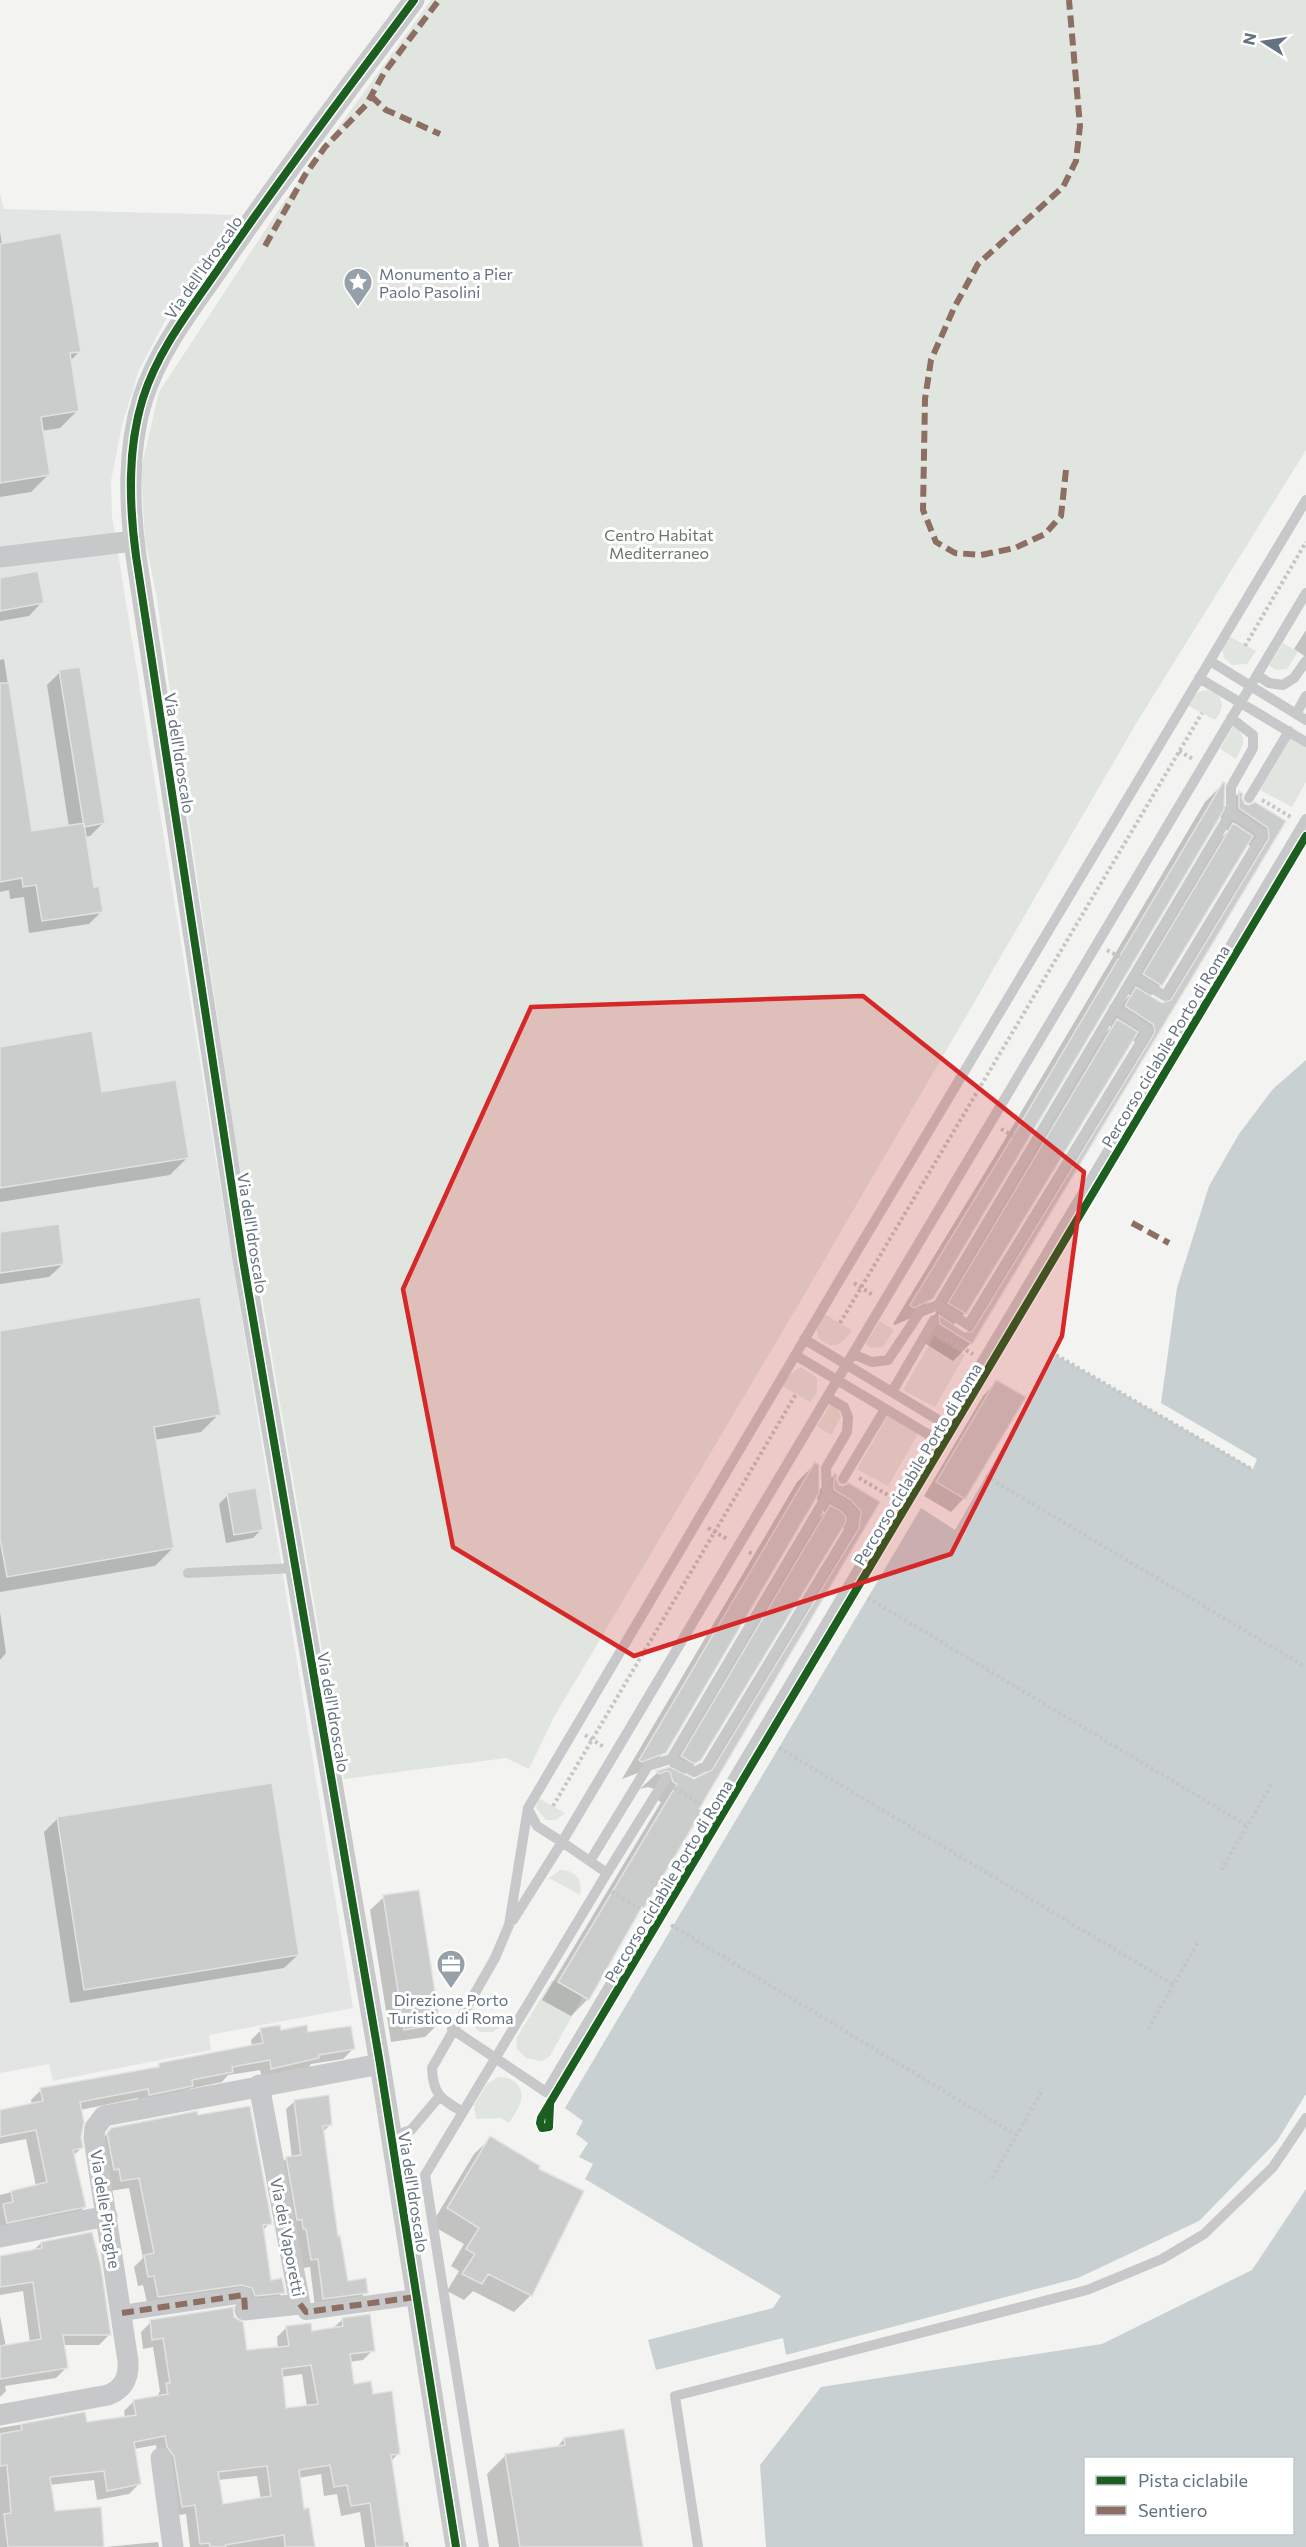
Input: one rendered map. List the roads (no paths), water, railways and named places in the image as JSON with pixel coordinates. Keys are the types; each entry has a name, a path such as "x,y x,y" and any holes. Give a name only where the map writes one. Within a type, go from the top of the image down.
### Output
{"street":[{"name":"Via dell'Idroscalo","path":"414,0 245,229 165,348 142,400 134,440 131,481 134,541 243,1260 380,2064 456,2547"},
{"path":"0,557 134,541"},
{"name":"Via delle Piroghe","path":"0,2415 101,2397 117,2390 125,2381 128,2369 122,2313 94,2138 95,2128 104,2116 380,2064"},
{"name":"Via dei Vaporetti","path":"122,2313 244,2295 245,2310 300,2304 260,2085"},
{"path":"0,2237 107,2216"},
{"path":"300,2304 306,2312 416,2296"},
{"path":"161,2458 173,2547"}],"lane":[{"path":"509,1925 528,1808 804,1339 1306,500"},
{"path":"463,2112 439,2097 432,2084 432,2068 452,2029 495,1958 509,1925 562,1842 1306,593"},
{"path":"1210,661 1306,720"},
{"path":"1257,675 1269,683 1283,685 1294,678 1306,661"},
{"path":"1199,678 1306,742"},
{"path":"1296,714 1306,696"},
{"path":"853,1354 872,1362 888,1360 920,1312 938,1305 1133,977 1231,812 1231,787 1253,748 1253,735 1231,718"},
{"path":"1250,795 1288,731"},
{"path":"1133,977 1165,996 1263,834 1231,812"},
{"path":"452,2029 546,2092 899,1502 1300,819"},
{"path":"938,1305 968,1325 1148,1030 1114,1008"},
{"path":"892,1392 932,1324"},
{"path":"804,1339 945,1424"},
{"path":"795,1355 936,1439"},
{"path":"590,1861 648,1766 671,1759 827,1495 826,1468 847,1432 848,1417 844,1407 827,1397"},
{"path":"845,1475 885,1409"},
{"path":"671,1759 694,1772 706,1766 853,1524 854,1514 846,1505 827,1495"},
{"path":"188,1573 296,1568"},
{"path":"484,2547 425,2175 665,1780"},
{"path":"528,1808 537,1826 607,1873"},
{"path":"391,2137 411,2130 439,2097"},
{"path":"698,2547 675,2396 1088,2290 1141,2269 1204,2234 1273,2166 1306,2118"}],"place":[{"name":"Monumento a Pier Paolo Pasolini","path":"358,308"},
{"name":"Direzione Porto Turistico di Roma","path":"451,1990"}],"park label":[{"name":"Centro Habitat Mediterraneo","path":"659,543"}]}
